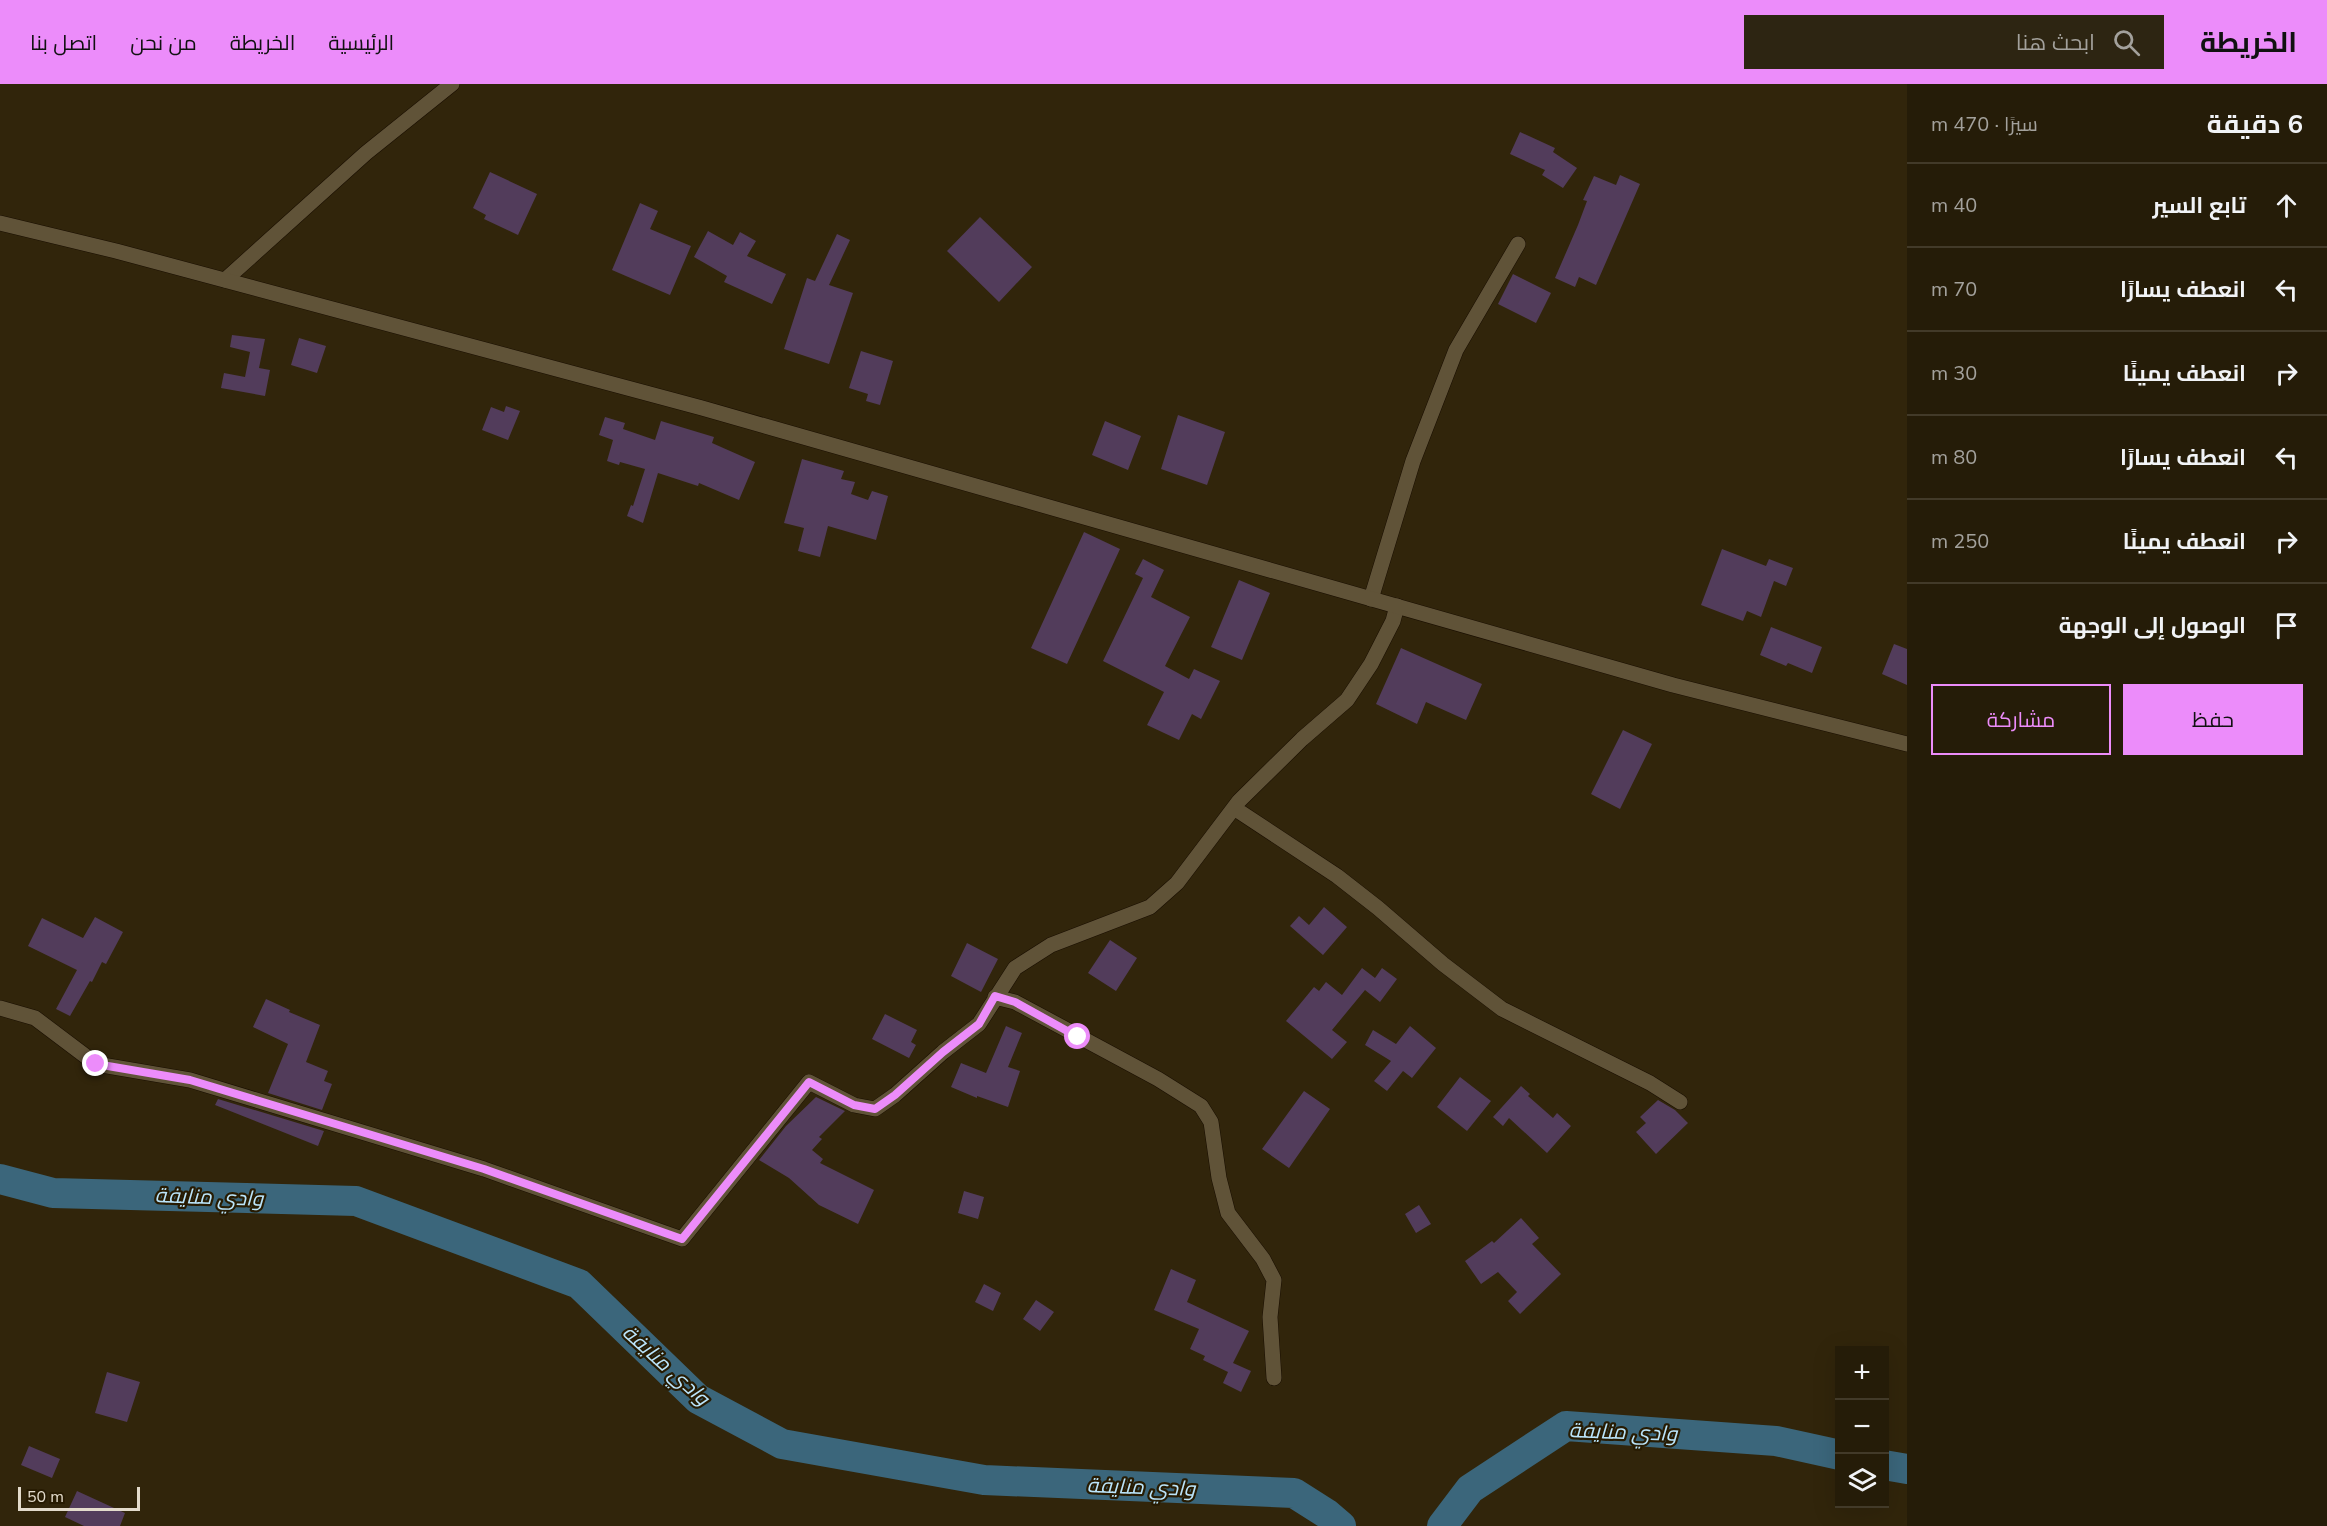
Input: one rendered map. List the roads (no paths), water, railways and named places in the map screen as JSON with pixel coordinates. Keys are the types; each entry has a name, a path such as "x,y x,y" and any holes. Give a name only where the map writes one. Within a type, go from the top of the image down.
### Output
{"street":[{"path":"225,280 366,153 452,84"},
{"path":"0,223 225,280 691,405 1673,685 1907,744"},
{"path":"1371,599 1413,461 1456,350 1518,244"},
{"path":"0,1008 35,1018 96,1064 190,1080 484,1169 682,1239 809,1082 854,1105 875,1109 895,1095 943,1052 979,1024 1015,968 1051,945 1150,907 1177,883 1234,808 1302,739 1347,700 1371,664 1393,621 1397,606"},
{"path":"1234,808 1337,876 1443,964 1502,1009 1650,1083 1680,1102"},
{"path":"995,996 1015,1002 1158,1079 1200,1106 1211,1122 1219,1178 1228,1213 1263,1259 1274,1280 1270,1317 1274,1378"}],"waterway":[{"name":"وادي منايفة","path":"0,1179 53,1193 356,1201 579,1284 698,1399 782,1444 984,1480 1294,1493 1341,1526"},
{"name":"وادي منايفة","path":"1442,1526 1470,1489 1566,1426 1776,1441 1835,1454"},
{"name":"وادي منايفة","path":"1889,1466 1907,1469"}]}
